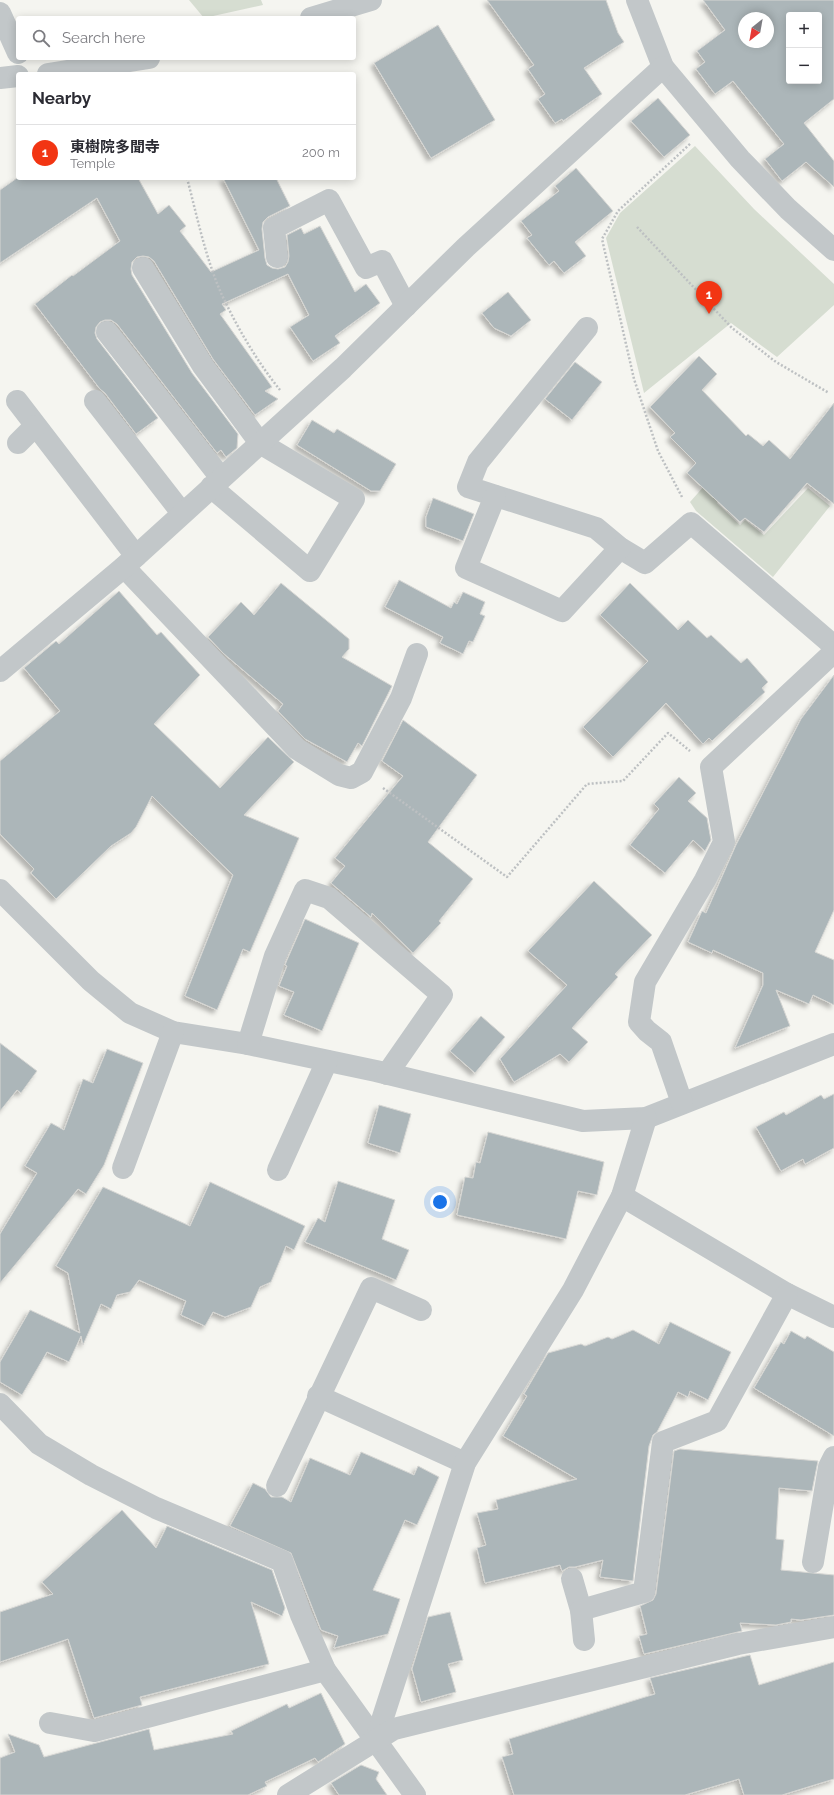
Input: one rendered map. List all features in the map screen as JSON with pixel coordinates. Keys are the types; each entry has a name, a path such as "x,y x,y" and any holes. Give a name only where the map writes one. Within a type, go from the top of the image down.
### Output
{"street":[{"path":"318,16 371,0"},
{"path":"637,0 663,67 740,159 782,203 834,250"},
{"path":"0,13 16,49"},
{"path":"21,60 26,72"},
{"path":"61,72 136,60"},
{"path":"0,671 130,562 182,513 343,368 466,247 663,67"},
{"path":"0,78 16,76"},
{"path":"277,257 274,228 329,200 366,268 382,261 406,306"},
{"path":"107,332 216,483 310,571 354,499 260,443 203,366 143,268"},
{"path":"587,328 478,462 468,487 596,528 620,548 645,563 691,523 834,646"},
{"path":"17,401 130,562 297,749 338,775 351,778 362,772 401,698 417,654"},
{"path":"94,401 182,513"},
{"path":"18,443 35,426"},
{"path":"495,496 466,568 562,611 620,548"},
{"path":"682,1103 661,1042 647,1031 639,1022 645,982 706,880 724,842 711,767 834,652"},
{"path":"0,890 91,981 130,1013 174,1032 248,1044 387,1074 583,1121 646,1118 834,1044"},
{"path":"248,1044 275,956 305,890 329,898 442,995 387,1074"},
{"path":"123,1168 174,1032"},
{"path":"278,1170 327,1061"},
{"path":"376,1739 465,1463 573,1290 622,1196 646,1118"},
{"path":"622,1196 787,1294 834,1317"},
{"path":"277,1486 318,1396 371,1288 421,1310"},
{"path":"581,1610 644,1592 663,1442 717,1421 787,1294"},
{"path":"318,1396 465,1463"},
{"path":"0,1404 39,1444 91,1475 156,1508 282,1561 301,1615 325,1670 415,1795"},
{"path":"813,1562 829,1467 834,1457"},
{"path":"572,1579 581,1610 584,1640"},
{"path":"288,1795 394,1729 723,1648 834,1627"},
{"path":"50,1724 94,1731 325,1670"}],"path":[{"path":"691,523 690,511 675,488 658,451 634,379 602,239 618,211 710,124"},
{"path":"188,180 200,228 221,292 242,335 266,372 296,410"},
{"path":"637,227 732,328 776,362 829,392"},
{"path":"362,772 507,877 587,784 623,781 668,733 711,767"}],"shaded area":[{"path":"189,0 261,0 263,5 213,16 202,16"},
{"path":"695,146 754,209 834,284 834,305 777,357 731,323 644,393 606,238 620,213"},
{"path":"705,485 720,498 717,503 740,525 745,520 764,535 808,488 830,506 773,577 696,511 690,502"}],"building":[{"path":"487,0 606,0 618,33 624,42 584,68 602,94 563,121 562,119 555,123 538,99 545,94 528,69 534,65"},
{"path":"703,0 834,0 834,99 804,123 834,161 834,187 806,162 782,181 765,159 784,144 733,81 715,94 696,69 705,62 697,51 725,30"},
{"path":"438,25 495,120 431,158 374,63"},
{"path":"658,98 690,135 664,157 631,121"},
{"path":"576,168 613,211 575,242 586,256 564,273 554,261 549,265 527,238 532,235 521,221 559,191 555,186"},
{"path":"16,179 16,180 139,180 158,214 169,205 186,226 180,231 211,272 259,250 224,180 277,180 290,206 268,217 263,222 262,229 267,265 278,269 285,267 289,256 287,235 301,228 304,234 320,226 355,292 366,284 380,303 335,336 340,343 313,361 290,327 309,315 288,274 222,304 226,310 220,314 272,387 265,391 278,399 255,415 213,359 154,261 149,257 137,257 132,262 132,275 192,373 238,434 237,448 226,457 221,450 217,453 117,324 111,320 105,320 100,322 96,327 95,333 97,339 158,418 136,434 35,304 72,275 73,276 120,241 97,198 0,263 0,190"},
{"path":"508,292 531,320 511,336 494,328 482,313"},
{"path":"699,356 717,374 702,390 746,436 748,434 763,446 769,440 790,459 834,403 834,504 807,483 764,532 745,518 740,522 687,473 696,463 670,437 675,433 650,407"},
{"path":"575,362 602,382 572,420 545,399"},
{"path":"312,420 334,433 337,429 396,464 380,491 371,491 297,445"},
{"path":"433,498 474,514 463,541 426,527 426,517"},
{"path":"399,580 451,608 454,602 457,604 463,592 485,602 480,614 485,616 473,642 469,641 463,654 440,643 443,637 385,607"},
{"path":"281,583 349,639 349,649 342,657 392,686 362,746 358,743 347,762 305,739 278,711 283,704 223,653 208,637 241,602 254,615"},
{"path":"630,583 678,630 688,620 707,638 711,635 741,663 747,658 768,682 762,688 765,692 712,741 709,738 703,744 666,703 613,757 583,727 648,661 600,615"},
{"path":"119,591 157,635 161,632 200,675 154,724 220,788 268,737 294,762 244,815 299,838 250,952 243,949 217,1010 185,996 233,875 152,796 136,827 131,833 111,846 56,899 31,873 34,869 0,834 0,761 60,711 24,668 56,641 59,644"},
{"path":"834,675 834,910 815,952 834,960 834,1005 813,995 809,1004 776,990 790,1026 735,1048 763,985 763,973 713,950 712,953 688,942 702,911 706,913 736,845 801,719"},
{"path":"403,720 477,775 428,842 473,879 439,921 441,923 413,953 372,913 371,917 331,883 345,866 335,858 403,776 382,761"},
{"path":"679,777 696,793 688,801 707,818 711,840 705,851 693,840 665,873 630,845 659,809 654,804"},
{"path":"594,881 652,935 615,974 618,977 572,1028 588,1042 569,1062 560,1054 514,1082 500,1059 567,985 528,951"},
{"path":"305,919 359,943 322,1031 284,1015 294,992 279,986 287,966 285,965"},
{"path":"481,1016 505,1037 475,1073 450,1051"},
{"path":"0,1043 37,1071 21,1093 17,1090 0,1111"},
{"path":"107,1049 143,1063 104,1165 86,1194 78,1189 0,1283 0,1234 37,1173 25,1166 51,1123 64,1130 83,1079 93,1083"},
{"path":"834,1094 834,1148 805,1164 803,1159 781,1171 756,1127 784,1112 786,1115 821,1095 824,1099"},
{"path":"379,1105 411,1114 400,1153 368,1143"},
{"path":"488,1132 604,1162 597,1195 578,1191 566,1239 457,1215 465,1177 473,1178 476,1162 480,1163"},
{"path":"338,1181 395,1200 382,1239 409,1250 396,1280 305,1242 318,1218 325,1222"},
{"path":"210,1182 305,1226 294,1250 286,1246 271,1282 260,1287 251,1307 225,1317 213,1312 205,1326 181,1315 186,1301 139,1280 130,1292 117,1295 111,1309 101,1304 83,1345 81,1336 69,1362 47,1352 22,1395 0,1382 0,1362 30,1310 80,1333 68,1273 56,1266 103,1187 190,1226"},
{"path":"670,1322 731,1352 708,1400 690,1391 688,1397 678,1392 657,1432 653,1435 649,1446 633,1581 600,1577 603,1560 575,1567 569,1567 562,1571 560,1565 485,1583 477,1548 486,1545 477,1513 498,1509 496,1500 577,1479 503,1436 527,1396 524,1394 548,1353 581,1344 585,1346 608,1337 612,1339 633,1330 659,1344"},
{"path":"791,1331 805,1339 807,1336 834,1352 834,1436 754,1388 781,1342 784,1344"},
{"path":"680,1449 818,1461 812,1491 779,1488 776,1539 784,1540 781,1570 834,1575 834,1615 801,1620 791,1619 791,1622 776,1625 740,1623 742,1631 644,1654 639,1636 647,1634 640,1606 653,1600 656,1594 674,1451"},
{"path":"361,1452 414,1475 418,1466 439,1477 417,1525 405,1520 373,1590 400,1599 388,1634 334,1648 338,1636 321,1630 291,1553 230,1526 253,1483 265,1489 271,1497 282,1497 291,1502 310,1458 350,1475"},
{"path":"122,1510 156,1548 167,1526 272,1570 285,1608 282,1616 251,1602 269,1664 140,1697 142,1705 94,1718 68,1639 0,1662 0,1612 53,1594 42,1582"},
{"path":"450,1612 463,1660 448,1664 456,1692 421,1702 412,1669 428,1617"},
{"path":"750,1655 759,1685 834,1662 834,1779 782,1795 744,1795 739,1779 685,1795 514,1795 502,1757 513,1754 509,1739 655,1694 650,1678"},
{"path":"321,1693 345,1744 318,1762 315,1758 265,1782 267,1786 248,1795 0,1795 0,1758 15,1752 8,1734 39,1745 44,1757 149,1729 154,1750 233,1734 231,1731 287,1704 289,1708"},
{"path":"361,1765 379,1772 376,1779 387,1795 339,1795 331,1783"}],"place":[{"name":"東樹院多聞寺","path":"709,314"}]}
